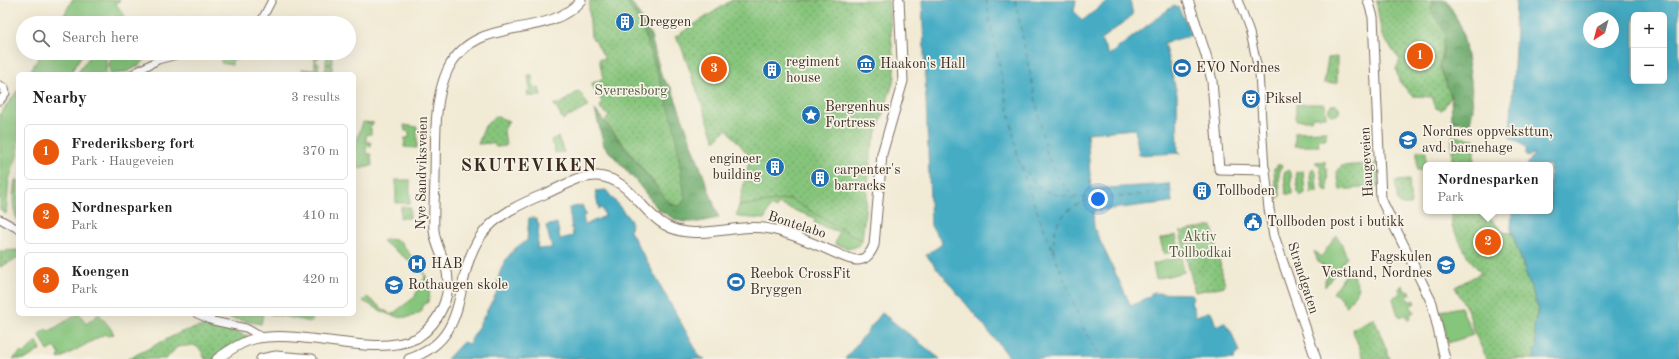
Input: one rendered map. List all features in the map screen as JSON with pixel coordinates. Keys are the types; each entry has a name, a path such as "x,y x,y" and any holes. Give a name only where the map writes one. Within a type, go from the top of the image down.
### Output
{"main road":[{"name":"Nye Sandviksveien","path":"217,359 243,343 264,338 285,337 357,348 380,349 411,342 430,328 442,310 446,297 448,281 445,265 435,237 434,194 438,112 442,85 448,70 461,51 480,38 490,33 548,21 563,16 573,9 581,0"},
{"name":"Bontelabo","path":"409,359 436,344 451,325 460,305 470,256 480,236 493,222 516,207 572,182 591,177 606,178 622,185 657,220 675,230 697,232 746,226 765,228 781,232 857,260 866,257 871,253 874,245 882,154 903,81 899,0"},
{"path":"1188,0 1206,55 1212,81 1218,169 1265,170"},
{"name":"Haugeveien","path":"1368,0 1372,17 1381,199 1432,303 1445,359"},
{"name":"Strandgaten","path":"1265,170 1268,204 1274,236 1316,359"},
{"path":"261,359 276,356 312,359"}],"street":[{"path":"264,16 272,0"},
{"path":"1238,0 1250,34 1259,73 1265,170"},
{"path":"136,72 158,60"},
{"path":"0,85 5,88 6,93 0,101"},
{"path":"0,219 16,228"},
{"path":"202,316 213,321 246,328 264,338"}],"green space":[{"path":"72,0 120,0 116,4 125,16 64,16"},
{"name":"Sverresborg","path":"590,0 625,0 643,29 671,115 675,132 685,199 681,205 676,206 668,201 605,121 609,116 600,108 602,102 591,84 603,78 599,59 605,59 596,42 591,37 589,8"},
{"path":"621,0 630,0 650,33 662,78 671,87 719,218 699,222 683,222 674,219 658,209 636,181 604,146 595,110 671,205"},
{"name":"Bergenhus Fortress","path":"732,0 888,0 895,77 872,147 862,241 790,199 739,206 750,157 727,129 715,141 681,46 675,37"},
{"path":"1376,0 1432,0 1433,5 1430,9 1446,34 1439,65 1451,96 1444,108 1441,110 1436,108 1432,97 1412,96 1399,81 1396,69 1400,60 1382,36"},
{"path":"1432,0 1447,0 1461,27 1471,80 1473,109 1470,123 1452,122 1451,96 1439,65 1442,58 1443,44 1430,9 1433,5"},
{"path":"1337,57 1337,83 1324,83 1328,58"},
{"path":"37,60 79,60 71,72 29,72"},
{"path":"87,60 106,60 106,72 78,72"},
{"path":"110,60 145,60 129,71 124,72 110,72"},
{"path":"221,60 232,60 232,65 221,63"},
{"path":"314,60 316,60 316,63 319,63 318,70 326,71 326,60 332,60 332,64 327,64 332,65 332,72 303,72 302,69 311,70 315,68"},
{"path":"528,75 532,75 534,89 539,88 541,96 528,96 527,91 530,91"},
{"path":"579,91 589,106 571,116 569,115 563,120 554,104 560,104"},
{"path":"16,93 16,159 9,180 6,214 0,210 0,114"},
{"path":"1296,104 1325,104 1326,117 1313,117 1311,120 1296,120"},
{"path":"1334,104 1338,106 1340,110 1338,114 1334,116 1330,114 1328,110 1330,106"},
{"path":"495,116 509,121 504,130 506,146 496,147 493,143 478,144 485,126"},
{"path":"363,122 374,123 369,128 371,129 371,134 366,135 366,142 371,142 371,146 366,147 366,153 371,154 372,166 366,167 366,165 364,165 364,168 356,169 356,142"},
{"path":"404,125 417,127 417,148 404,147 405,138 409,138 409,131 405,131"},
{"path":"1326,131 1326,139 1318,139 1319,146 1295,146 1295,132"},
{"path":"1452,136 1474,139 1474,162 1452,162"},
{"path":"558,137 564,152 555,153 554,145 552,145 551,140"},
{"path":"1417,151 1426,151 1426,162 1423,162 1423,170 1417,170"},
{"path":"1325,161 1325,168 1327,168 1328,192 1324,189 1320,167 1315,162"},
{"path":"1379,163 1380,186 1340,190 1337,172 1341,166"},
{"path":"1277,165 1282,165 1279,174 1280,196 1276,199 1274,168 1277,168"},
{"path":"1313,169 1316,173 1317,192 1311,193 1310,173"},
{"path":"1288,170 1291,174 1292,194 1286,194 1284,173"},
{"path":"1303,171 1305,193 1301,196 1298,193 1296,172"},
{"path":"16,180 16,216 13,206"},
{"path":"396,180 410,180 410,203 396,203"},
{"path":"1409,180 1411,205 1402,205 1398,202 1395,181"},
{"path":"790,199 862,241 853,248 846,248 835,244 839,232 814,223 815,218 778,204 776,209 770,206 765,219 736,216 739,206"},
{"path":"401,207 410,207 410,218 400,218"},
{"path":"1451,214 1480,214 1489,217 1503,232 1512,233 1538,308 1534,329 1537,348 1534,350 1535,359 1487,359 1473,330 1469,313 1455,287 1481,273 1468,257 1452,227"},
{"name":"Aktiv Tollbodkai","path":"1212,226 1225,286 1195,292 1180,232"},
{"path":"1176,235 1179,249 1164,254 1160,239"},
{"path":"1337,235 1347,257 1325,287 1325,280 1329,271 1318,262 1314,251 1321,257"},
{"path":"389,239 400,241 422,269 382,241"},
{"path":"16,250 16,259 0,267 0,251"},
{"path":"1181,257 1184,272 1156,279 1153,264"},
{"path":"1350,268 1359,288 1347,306 1342,302 1343,299 1333,293"},
{"path":"424,274 429,284 430,293 428,302 423,305 422,311 407,317 391,315 415,297 418,287 425,278"},
{"path":"1402,285 1406,292 1410,291 1411,294 1407,296 1410,302 1414,300 1415,303 1410,306 1415,312 1410,314 1411,318 1408,320 1406,314 1400,318 1393,299 1395,296 1400,295 1399,289"},
{"path":"367,297 391,315 377,309 363,301"},
{"path":"1461,307 1473,335 1448,343 1441,311"},
{"path":"75,316 81,316 86,324 96,316 101,316 114,334 107,336 105,334 59,359 58,357 60,355 55,347 48,351 39,334 46,329 48,331"},
{"path":"219,316 263,316 261,324"},
{"path":"280,316 312,316 312,322"},
{"path":"1374,318 1390,359 1364,359 1352,329"},
{"path":"206,325 249,336 216,359 205,359 201,350 194,345 177,347 166,359 128,359 181,332"},
{"path":"37,341 41,349 26,359 13,359 21,352 23,354"}],"water":[{"path":"922,0 1076,0 1074,11 1082,21 1108,0 1130,0 1133,15 1101,40 1109,55 1174,5 1178,7 1192,35 1164,43 1177,94 1178,152 1180,153 1139,155 1135,129 1087,133 1091,189 1170,184 1172,202 1093,211 1094,228 1131,306 1151,296 1151,293 1192,294 1193,299 1191,301 1196,316 1211,311 1216,326 1224,322 1231,331 1239,352 1234,356 1235,359 1011,359 926,255 941,245 942,241 931,226"},
{"path":"1516,0 1679,0 1679,359 1535,359 1534,350 1537,348 1534,329 1538,308 1511,229 1512,214 1553,214 1553,162 1529,162 1534,154 1528,157 1526,155 1526,147 1510,137 1516,29"},
{"path":"606,190 631,221 630,231 700,357 705,359 447,359 463,342 469,344 497,292 497,284 501,269 509,255 521,244 527,241 529,218 535,218 539,225 537,249 552,248 546,226 557,223 560,239 573,236 569,208 582,205 586,215 583,216 585,225 605,216 602,208 599,209 595,191"},
{"path":"882,313 940,359 845,359"}],"ferry route":[{"path":"986,0 1019,162 1083,327 1102,359"},
{"path":"1015,0 1047,155 1065,187 1074,195 1092,198 1119,197 1169,191"},
{"path":"1021,164 1034,181 1046,190 1060,196 1080,199"},
{"path":"1054,252 1055,233 1060,219 1072,208 1088,200"}],"place":[{"name":"Dreggen","path":"625,22"},
{"name":"Frederiksberg fort","path":"1420,56"},
{"name":"Haakon's Hall","path":"866,64"},
{"name":"EVO Nordnes","path":"1182,68"},
{"name":"Koengen","path":"714,69"},
{"name":"regiment house","path":"772,70"},
{"name":"Piksel","path":"1251,99"},
{"name":"Bergenhus Fortress","path":"811,115"},
{"name":"Nordnes oppveksttun, avd. barnehage","path":"1408,140"},
{"name":"engineer building","path":"775,167"},
{"name":"carpenter's barracks","path":"820,178"},
{"name":"Tollboden","path":"1202,191"},
{"name":"Tollboden post i butikk","path":"1253,222"},
{"name":"Nordnesparken","path":"1488,242"},
{"name":"HAB","path":"417,264"},
{"name":"Fagskulen Vestland, Nordnes","path":"1446,265"},
{"name":"Reebok CrossFit Bryggen","path":"736,282"},
{"name":"Rothaugen skole","path":"394,285"}],"district":[{"name":"SKUTEVIKEN","path":"529,166"}]}
